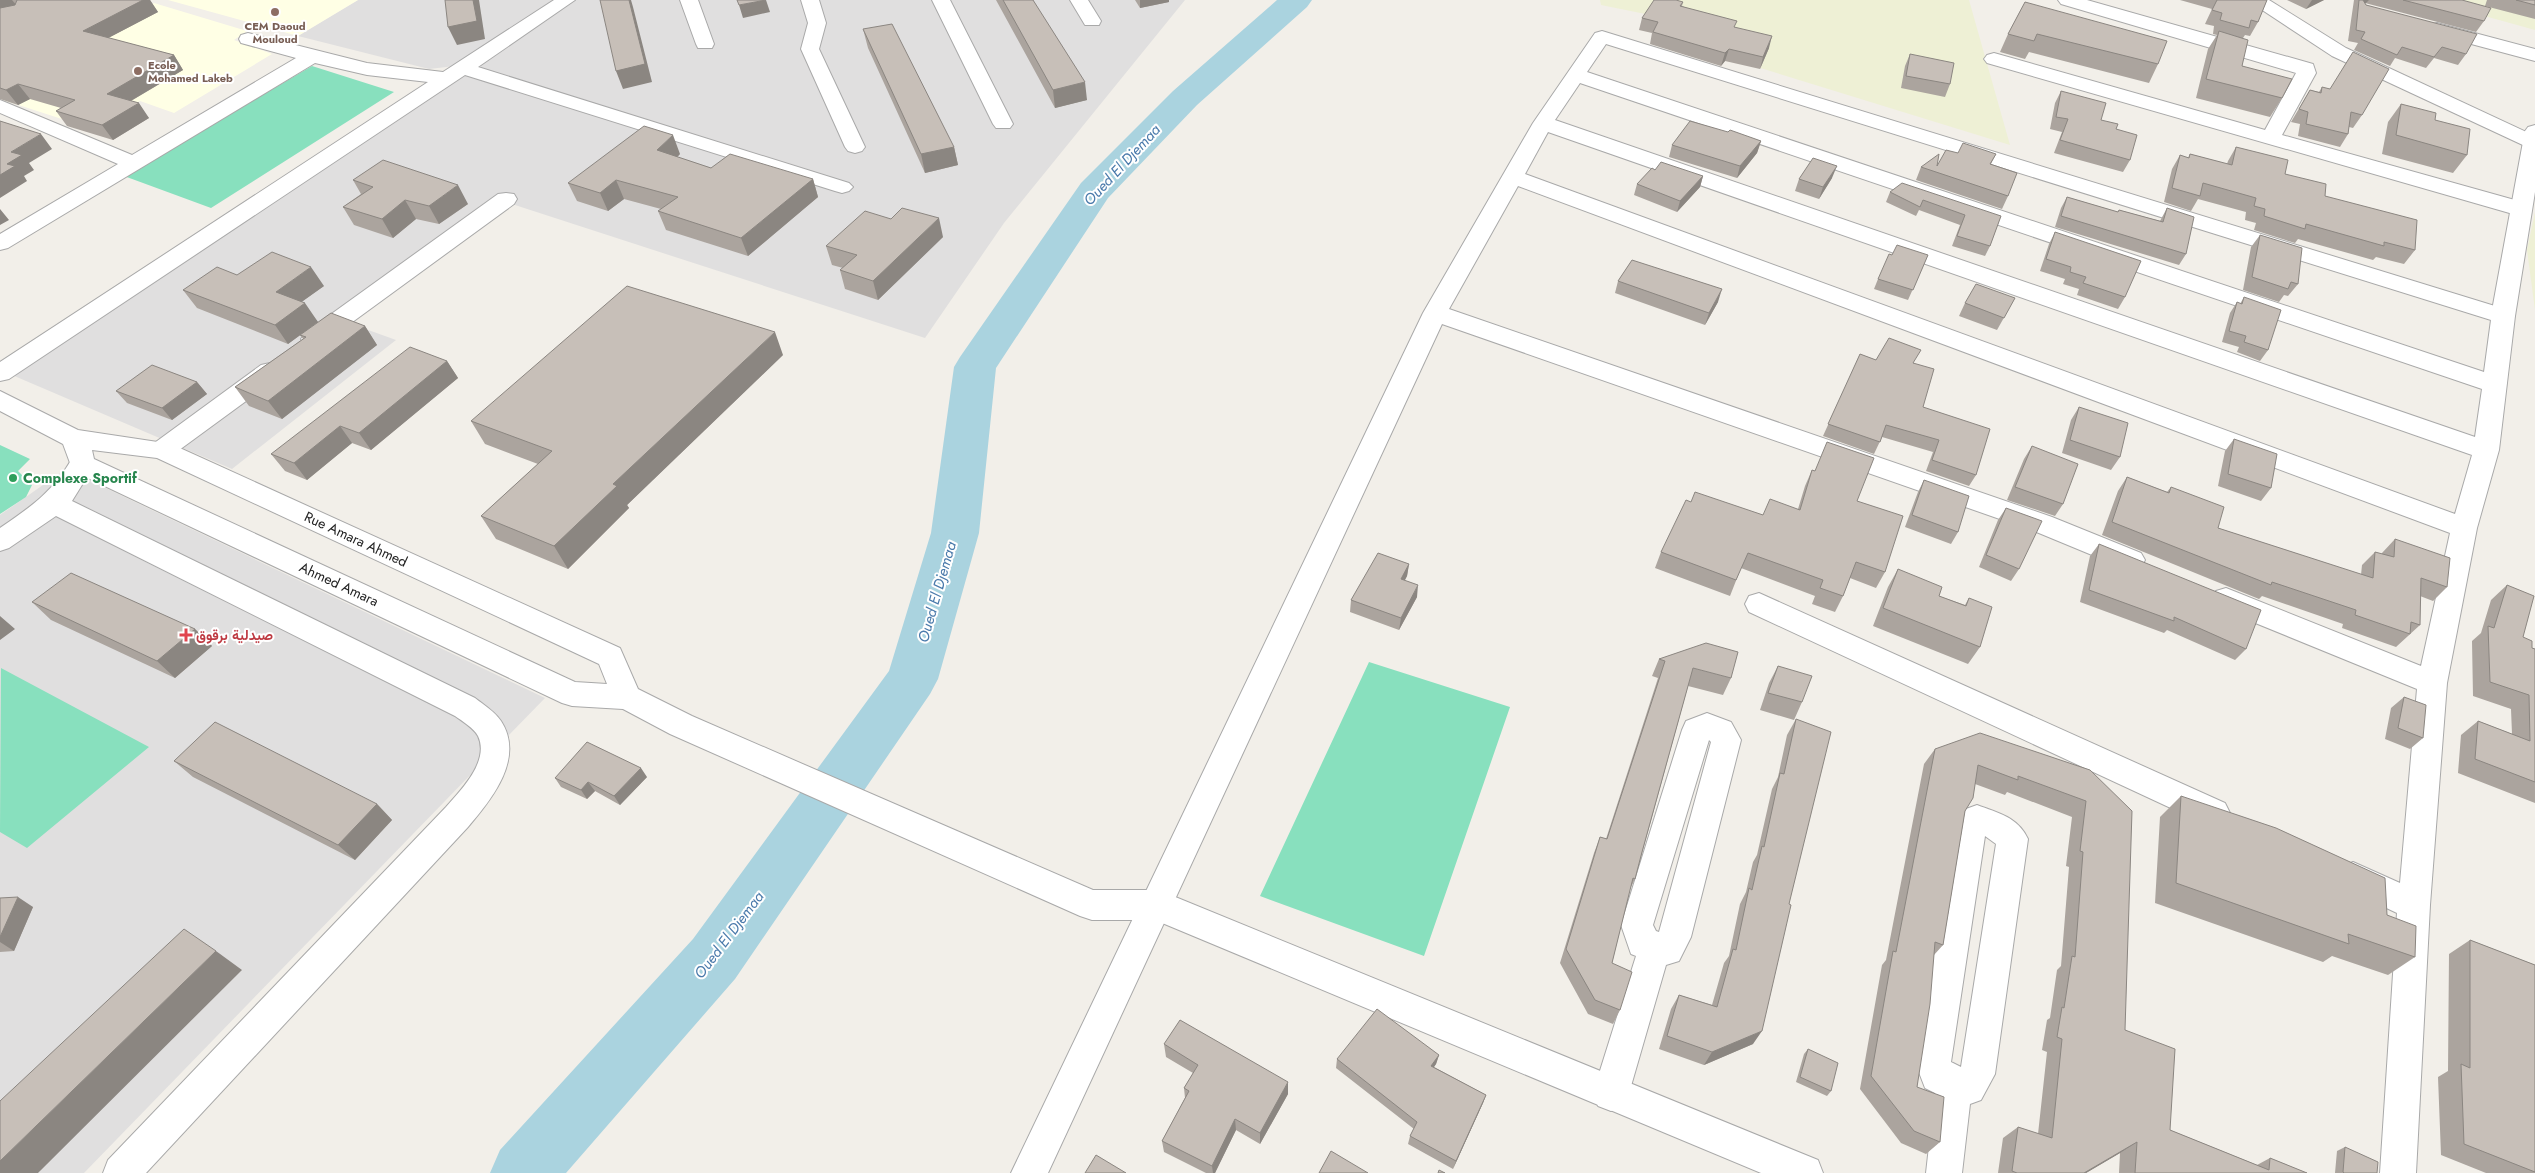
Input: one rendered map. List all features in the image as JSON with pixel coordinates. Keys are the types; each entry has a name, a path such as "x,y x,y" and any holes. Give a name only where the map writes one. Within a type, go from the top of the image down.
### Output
{"street":[{"path":"0,373 566,0"},
{"path":"689,0 705,44"},
{"path":"941,0 1003,124"},
{"path":"1078,0 1092,21"},
{"path":"2067,0 2134,18 2324,62 2533,137 2503,316 2486,450 2464,528 2432,683 2414,905 2398,1173"},
{"path":"2134,18 2142,0"},
{"path":"2256,0 2324,62"},
{"path":"814,1 817,23 810,49 855,147"},
{"path":"2422,25 2535,55"},
{"path":"1029,1173 1435,313 1511,176 1602,37 2503,316"},
{"path":"248,38 312,57 367,68 453,73 842,187"},
{"path":"0,243 312,57"},
{"path":"1994,59 2521,209"},
{"path":"2270,139 2306,73 2324,62"},
{"path":"1576,75 2493,384"},
{"path":"0,106 133,163"},
{"path":"1544,123 2486,450"},
{"path":"1511,176 2464,528"},
{"path":"162,450 506,199"},
{"path":"1435,313 2043,524 2154,570"},
{"name":"Rue Amara Ahmed","path":"0,400 72,438 162,450 610,656 627,696"},
{"path":"0,541 55,504 73,484 82,464 80,450 72,438"},
{"name":"Ahmed Amara","path":"82,464 572,694 627,696"},
{"path":"55,504 465,707 491,730 496,756 478,792 437,839 121,1173"},
{"path":"2201,589 2432,683"},
{"path":"1759,604 2235,822"},
{"path":"627,696 681,725 1092,905 1156,905 1805,1173"},
{"path":"1707,725 1720,731 1726,740 1674,936 1667,950 1654,946 1643,943 1637,925 1697,730 1707,725"},
{"path":"1977,819 2001,828 2012,839 1977,1074 1968,1088 1954,1083 1937,1076 1933,1062 1971,827 1977,819"},
{"path":"2324,864 2414,905"},
{"path":"1611,1093 1654,946"},
{"path":"1944,1173 1954,1083"}],"shaded area":[{"name":"CEM Daoud Mouloud","path":"168,0 358,0 298,36"},
{"path":"358,0 1185,0 1004,223 925,338 493,198 335,318 396,340 232,469 5,372 481,63 429,69 298,36"},
{"path":"1600,0 1969,0 2010,145 1744,63 1734,32 1601,5"},
{"path":"2427,0 2535,0 2535,30"},
{"name":"Ecole Mohamed Lakeb","path":"154,3 247,31 234,40 272,54 174,113 140,101 116,114 68,121 0,99 0,88"},
{"path":"2535,212 2535,310 2527,250"},
{"path":"66,469 545,698 84,1173 0,1173 0,515"}],"green space":[{"path":"312,66 394,92 211,208 124,176"},
{"name":"Complexe Sportif","path":"0,445 30,459 18,471 32,485 26,497 0,514"},
{"path":"1369,662 1510,707 1424,956 1260,896"},
{"path":"1,668 149,747 27,848 0,832"}],"building":[{"path":"17,0 143,0 83,31 174,55 107,94 139,103 102,125 56,111 75,100 18,84 6,90 0,88 0,8 15,5"},
{"path":"445,0 473,0 477,21 448,27"},
{"path":"600,0 629,0 645,64 616,71"},
{"path":"737,0 766,0 739,5"},
{"path":"1003,0 1033,0 1085,82 1053,90"},
{"path":"1654,0 1676,0 1683,2 1680,6 1737,21 1734,27 1772,36 1763,57 1729,49 1725,53 1653,32 1658,22 1642,18"},
{"path":"2217,0 2267,0 2258,22 2251,20 2249,28 2220,20 2222,13 2212,10"},
{"path":"2359,0 2363,0 2366,5 2477,34 2466,54 2442,47 2434,57 2402,47 2397,55 2361,39 2365,32 2356,30"},
{"path":"2403,0 2462,0 2491,8 2484,21"},
{"path":"2516,0 2535,0 2535,5"},
{"path":"2025,2 2167,41 2158,64 2037,34 2034,41 2008,34"},
{"path":"892,24 954,147 921,154 863,29"},
{"path":"2219,31 2248,40 2242,66 2292,79 2282,98 2206,79"},
{"path":"2353,52 2389,69 2362,115 2351,112 2348,134 2306,124 2308,112 2299,109 2310,90 2321,93 2322,87 2330,89"},
{"path":"1910,54 1954,63 1950,84 1906,76"},
{"path":"2061,91 2106,103 2101,120 2118,124 2116,129 2137,135 2130,160 2060,140 2068,119 2056,117"},
{"path":"2401,104 2436,113 2435,120 2470,129 2467,155 2396,135"},
{"path":"0,121 41,134 11,152 22,155 7,164 15,166 0,175"},
{"path":"1690,121 1728,132 1730,130 1761,141 1740,166 1672,145"},
{"path":"644,126 673,135 657,150 711,168 730,154 813,179 741,238 658,211 678,197 616,180 600,193 568,183"},
{"path":"1963,143 1996,154 1990,164 2017,173 2008,196 1921,167 1939,154 1937,166 1946,150 1958,153"},
{"path":"2236,147 2288,160 2285,174 2326,184 2325,196 2417,220 2415,250 2384,242 2384,246 2306,224 2305,229 2264,216 2265,209 2254,206 2256,198 2203,183 2200,196 2172,188 2180,155 2189,158 2190,154 2232,165"},
{"path":"1813,158 1837,166 1823,187 1799,179"},
{"path":"383,160 458,185 429,206 405,200 382,219 343,207 373,187 353,180"},
{"path":"1661,162 1703,176 1680,201 1637,184 1652,168 1655,170"},
{"path":"1902,183 2001,216 1990,246 1957,236 1965,215 1923,200 1920,207 1890,192"},
{"path":"2067,197 2118,212 2119,210 2163,222 2167,208 2194,217 2186,254 2061,216"},
{"path":"902,208 939,218 873,281 840,270 857,255 826,246 865,211 891,219"},
{"path":"2055,232 2141,261 2125,297 2083,283 2086,277 2070,272 2071,267 2046,259"},
{"path":"2260,235 2302,248 2298,284 2291,282 2288,289 2252,277"},
{"path":"1897,245 1928,255 1913,290 1878,279 1889,254 1892,255"},
{"path":"272,252 311,267 276,292 305,303 275,325 183,290 217,267 237,275"},
{"path":"1632,260 1722,289 1709,313 1618,281"},
{"path":"1976,284 2015,298 2004,318 1965,303"},
{"path":"627,286 775,332 613,484 617,486 554,546 481,516 552,451 471,421"},
{"path":"2244,297 2281,310 2268,350 2244,342 2246,336 2229,331 2237,302 2242,304"},
{"path":"331,313 365,326 268,401 235,387 306,337 300,335"},
{"path":"1889,338 1921,350 1913,363 1934,369 1923,407 1990,429 1976,475 1932,460 1939,440 1886,425 1880,442 1828,424 1860,354 1876,360"},
{"path":"410,347 447,361 359,433 340,426 294,463 271,454"},
{"path":"152,365 197,382 162,408 116,391"},
{"path":"2079,407 2128,423 2120,457 2070,440"},
{"path":"2234,439 2277,454 2271,488 2228,474"},
{"path":"1827,442 1874,458 1857,501 1903,516 1885,572 1856,562 1843,596 1820,588 1823,580 1748,553 1736,580 1661,552 1686,500 1691,502 1695,492 1763,515 1770,499 1800,510 1812,470 1815,471"},
{"path":"2032,446 2078,464 2063,504 2015,487"},
{"path":"2127,477 2169,493 2171,487 2224,507 2218,528 2373,578 2375,552 2394,557 2395,539 2450,558 2447,587 2421,578 2420,625 2411,622 2410,634 2355,615 2356,610 2272,582 2271,585 2112,522"},
{"path":"1924,480 1969,496 1958,532 1912,515"},
{"path":"2006,508 2042,521 2019,569 1986,555"},
{"path":"2099,544 2261,610 2246,649 2174,617 2174,621 2089,590"},
{"path":"1378,553 1409,564 1401,579 1418,585 1401,618 1351,600"},
{"path":"1898,569 1942,587 1939,596 1966,606 1969,598 1992,607 1980,647 1883,608"},
{"path":"71,573 195,629 157,661 32,602"},
{"path":"2507,585 2534,596 2523,637 2532,641 2532,648 2535,649 2535,782 2475,759 2478,721 2530,741 2529,695 2490,682 2488,626 2494,628"},
{"path":"1706,643 1738,652 1731,678 1693,668 1635,879 1633,878 1612,963 1632,972 1620,1010 1595,1000 1566,949 1600,837 1607,839 1665,661 1659,659"},
{"path":"1778,666 1812,676 1802,702 1768,693"},
{"path":"2404,697 2426,705 2423,738 2398,728"},
{"path":"1796,719 1831,732 1789,904 1791,905 1762,1031 1712,1052 1667,1036 1679,995 1717,1007 1733,949 1736,950 1749,888 1752,890 1762,846 1764,847 1780,773 1784,774"},
{"path":"215,722 377,804 338,845 174,761"},
{"path":"1980,733 2090,770 2132,811 2125,1030 2175,1049 2170,1130 2269,1170 2270,1158 2307,1173 2135,1173 2137,1142 2084,1173 2017,1173 2012,1171 2018,1127 2052,1138 2062,1039 2057,1037 2062,1007 2064,1008 2072,956 2075,957 2083,852 2080,851 2086,801 2018,776 2018,780 1978,765 1973,798 1965,811 1943,945 1935,942 1930,1004 1917,1087 1944,1097 1940,1142 1914,1131 1871,1076 1893,951 1896,952 1935,749"},
{"path":"587,742 641,768 614,796 588,782 581,790 555,778"},
{"path":"2181,796 2276,828 2385,878 2387,915 2416,926 2415,957 2348,934 2349,944 2176,883"},
{"path":"18,897 0,937 0,898"},
{"path":"184,929 216,951 0,1161 0,1101"},
{"path":"2470,940 2535,965 2535,1172 2464,1144 2461,1064 2470,1068"},
{"path":"1377,1009 1439,1055 1431,1066 1486,1095 1456,1161 1410,1136 1417,1122 1337,1059"},
{"path":"1180,1020 1288,1082 1260,1133 1235,1119 1212,1166 1162,1141 1189,1091 1184,1088 1198,1065 1164,1044"},
{"path":"1808,1049 1838,1063 1831,1091 1800,1077"},
{"path":"2345,1147 2378,1162 2377,1173 2344,1173"},
{"path":"1331,1151 1368,1173 1319,1173"},
{"path":"1096,1155 1126,1173 1085,1173"}],"waterway":[{"name":"Oued El Djemaa","path":"523,1173 714,959 912,679 955,533 975,367 1094,191 1185,98 1296,0"}],"place":[{"name":"CEM Daoud Mouloud","path":"275,12"},
{"name":"Ecole Mohamed Lakeb","path":"138,71"},
{"name":"Complexe Sportif","path":"13,478"},
{"name":"صيدلية برقوق","path":"186,635"}]}
